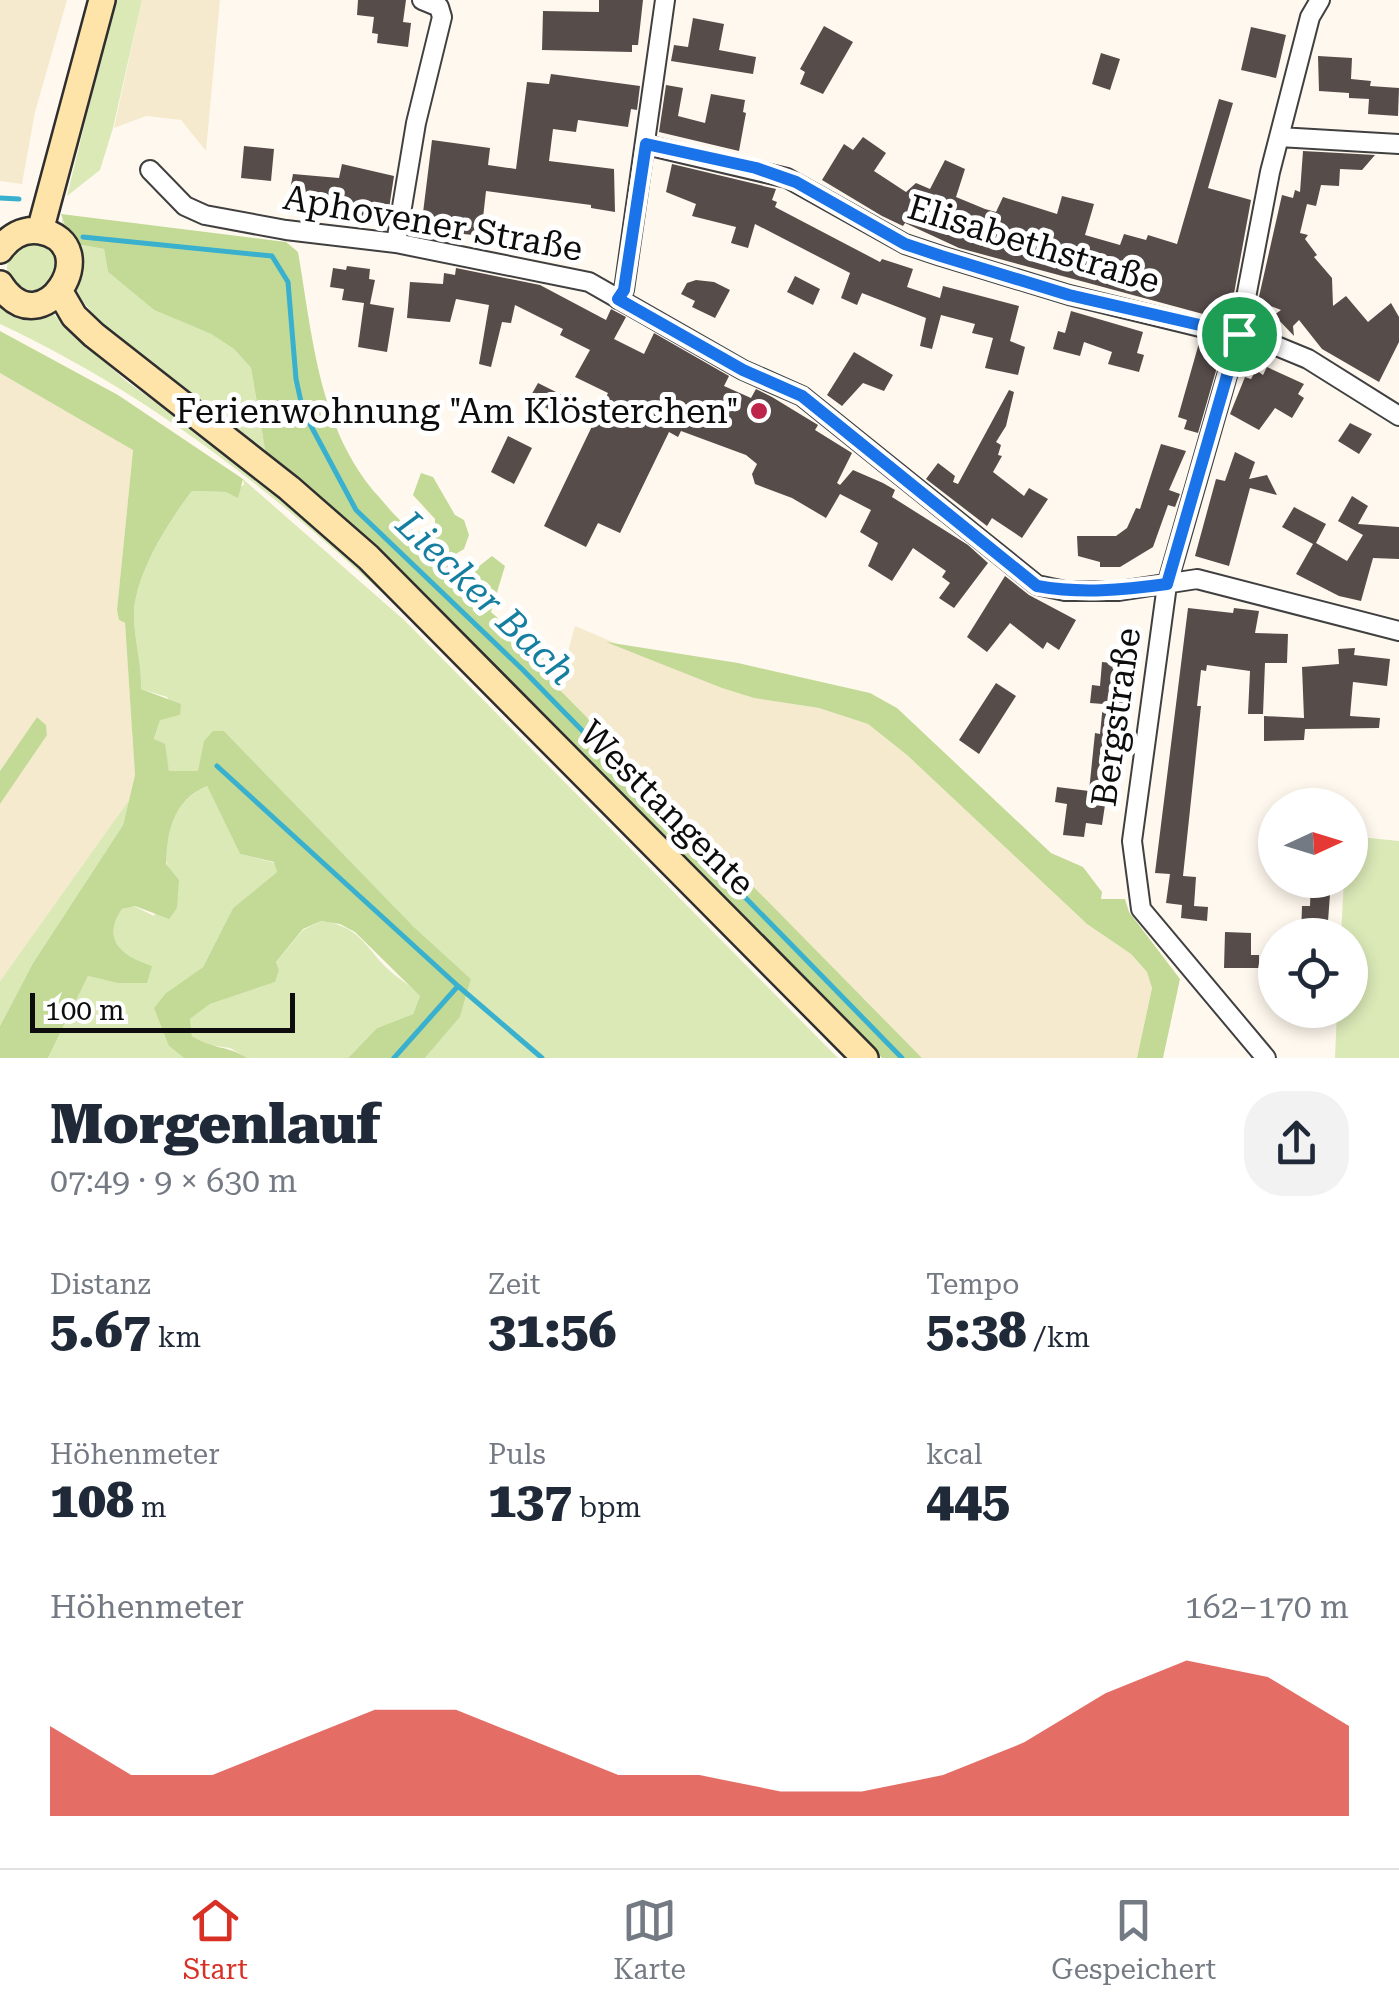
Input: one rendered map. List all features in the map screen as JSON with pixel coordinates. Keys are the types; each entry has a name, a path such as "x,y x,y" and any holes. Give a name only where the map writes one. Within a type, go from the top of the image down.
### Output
{"main road":[{"path":"40,231 102,0"},
{"path":"0,250 16,234 40,231 66,250 69,272 60,292 42,303 12,298 0,284"},
{"name":"Westtangente","path":"60,292 74,316 94,335 289,488 368,557 865,1058"}],"street":[{"path":"396,243 416,123 442,17 438,7 422,0"},
{"path":"618,299 624,290 665,0"},
{"name":"Bergstraße","path":"1266,1058 1141,909 1132,841 1167,584 1239,334 1279,137 1310,17 1320,0"},
{"path":"1279,137 1399,144"},
{"name":"Elisabethstraße","path":"646,144 756,168 796,182 905,244 941,256 1069,295 1239,334 1308,359 1399,416"},
{"name":"Aphovener Straße","path":"150,170 185,206 206,214 286,230 396,243 589,282 743,370 802,396 1037,586 1065,591 1119,591 1197,578 1399,631"}],"shaded area":[{"path":"0,0 67,0 35,112 22,184 0,181"},
{"path":"142,0 220,0 206,151 181,120 146,116 114,128"},
{"path":"0,373 133,449 117,610 119,620 125,623 135,775 129,800 0,981 0,804 47,734 46,725 37,717 0,771"},
{"path":"575,626 722,688 754,698 819,708 868,724 907,755 1087,924 1131,954 1147,972 1152,988 1137,1058 922,1058 558,688"}],"green space":[{"path":"115,0 142,0 113,128 100,170 67,196"},
{"path":"61,214 286,242 298,252 314,350 331,413 359,471 379,497 405,524 426,534 435,526 435,519 413,495 421,473 433,477 455,515 464,520 469,535 464,549 454,555 451,563 458,571 469,574 492,556 505,566 491,612 560,671 558,688 922,1058 882,1058 394,567 266,455 251,368 234,349 211,334 154,310 108,272 104,249 71,243"},
{"path":"62,218 71,243 104,249 108,272 154,310 211,334 234,349 251,368 266,455 132,352 87,306 69,270"},
{"path":"32,243 49,251 57,268 49,285 32,293 15,285 7,268 15,251"},
{"path":"0,302 16,312 53,314 126,381 260,477 363,566 855,1058 847,1058 478,684 353,566 288,510 151,409 78,364 0,324"},
{"path":"0,331 118,395 243,479 238,498 226,492 192,491 163,535 139,586 134,619 141,689 181,704 180,715 160,720 154,739 165,744 169,771 198,771 204,741 213,731 224,731 414,927 471,979 460,1017 425,1058 348,1058 377,1028 413,1014 420,996 355,932 321,921 303,929 276,962 279,970 275,982 210,1004 190,1019 192,1036 247,1058 184,1058 169,1046 154,1008 166,993 203,967 233,908 277,872 274,862 240,854 207,786 186,800 170,828 166,864 179,880 177,908 169,919 135,906 122,909 116,920 114,938 118,945 152,966 147,983 117,983 88,976 48,1058 0,1058 0,1026 33,963 123,825 135,775 125,623 119,620 117,610 133,450 0,373"},
{"path":"243,479 404,620 838,1058 425,1058 460,1017 471,979 414,927 224,731 198,771 169,771 164,744 154,740 160,719 180,715 167,697 141,689 134,619 139,586 163,535 192,491 227,492 244,485"},
{"path":"606,642 738,663 870,693 897,708 1051,853 1083,867 1102,892 1101,899 1125,899 1129,912 1180,979 1163,1058 1137,1058 1152,988 1147,972 1131,954 1087,924 907,755 868,724 819,708 754,698 722,688"},
{"path":"37,717 46,725 47,735 0,804 0,771"},
{"path":"207,786 240,854 275,863 277,872 233,908 203,967 166,993 169,1046 184,1058 48,1058 88,976 117,983 151,966 131,957 118,945 114,938 116,920 122,909 134,906 154,916 171,875 165,849 171,823 185,801"},
{"path":"129,800 123,825 33,963 0,1026 0,981"},
{"path":"1368,838 1399,841 1399,1058 1335,1058 1336,1028 1368,1028 1368,918 1342,918 1343,898 1368,898"},
{"path":"321,921 354,933 390,971 417,992 420,996 413,1014 377,1028 348,1058 247,1058 230,1048 203,1044 192,1036 190,1019 210,1004 274,982 279,970 276,962 303,930"}],"building":[{"path":"358,0 406,0 403,22 411,23 408,47 377,43 378,34 372,33 374,17 357,15"},
{"path":"599,0 643,0 638,45 632,45 632,52 542,50 543,11 599,12"},
{"path":"693,18 724,24 719,50 756,57 753,74 671,61 674,45 688,47"},
{"path":"824,26 853,42 823,94 800,84 805,72 800,69"},
{"path":"1251,27 1286,35 1276,78 1241,70"},
{"path":"1101,53 1120,59 1110,90 1092,84"},
{"path":"1318,56 1352,58 1351,79 1371,81 1370,86 1399,88 1398,116 1368,114 1369,99 1319,91"},
{"path":"551,74 640,86 637,110 631,109 628,127 578,120 576,132 553,129 549,161 614,169 615,212 591,205 486,191 481,236 421,229 432,140 490,148 488,165 516,169 527,82 549,84"},
{"path":"666,85 683,88 678,116 705,123 711,94 745,100 739,151 659,132"},
{"path":"1219,99 1233,103 1208,188 1251,200 1229,321 959,248 882,216 822,180 844,144 853,150 863,137 886,153 874,171 906,192 916,183 930,189 945,160 965,169 956,197 985,209 996,212 1003,197 1057,214 1062,196 1094,204 1085,235 1120,245 1124,234 1146,240 1148,235 1177,244"},
{"path":"244,146 274,149 271,181 241,178"},
{"path":"1303,151 1375,155 1362,170 1340,169 1339,186 1321,185 1316,206 1307,204 1300,233 1308,235 1305,239 1317,255 1314,257 1332,278 1333,306 1346,296 1368,322 1391,303 1399,317 1399,342 1379,382 1322,349 1299,320 1293,326 1294,336 1274,315 1281,310 1258,301 1282,195 1293,198 1295,190 1300,192"},
{"path":"342,164 394,176 387,222 348,214 349,206 289,195 293,174 339,178"},
{"path":"672,164 776,189 772,200 777,202 775,207 880,262 882,259 913,269 907,287 940,298 943,286 1019,306 1010,341 1025,347 1018,375 985,368 993,338 972,333 975,324 941,315 932,349 920,346 926,318 862,293 857,305 841,298 850,273 755,224 748,248 731,243 736,227 692,216 696,204 666,192"},
{"path":"347,266 370,269 369,279 375,280 370,304 394,308 387,352 358,347 364,303 342,300 344,289 330,287 333,268 346,270"},
{"path":"456,268 540,285 606,320 611,309 626,317 614,339 644,354 654,333 729,376 724,386 751,398 756,389 772,397 818,425 815,430 852,453 837,483 840,485 853,470 883,483 895,490 892,497 968,545 988,563 954,608 939,598 950,583 942,577 946,571 913,548 892,581 868,566 878,543 860,532 871,510 840,494 826,518 792,498 755,484 752,474 757,464 746,455 681,431 678,437 669,432 620,533 598,523 586,547 544,526 608,393 575,377 590,350 560,335 563,329 515,305 511,323 502,322 491,367 479,364 489,305 456,299 450,322 407,318 410,282 443,284 444,273 455,275"},
{"path":"795,276 820,289 813,305 787,292"},
{"path":"714,282 730,290 715,318 692,307 695,301 681,294 687,283"},
{"path":"1071,311 1143,332 1137,353 1144,355 1139,372 1108,364 1112,352 1084,342 1080,356 1053,349 1058,331 1065,333"},
{"path":"1199,343 1222,350 1198,433 1184,429 1187,420 1178,417"},
{"path":"854,352 893,375 884,391 863,383 842,406 827,395"},
{"path":"1267,367 1304,384 1298,394 1304,398 1292,418 1275,408 1259,430 1230,414 1245,377 1251,379 1256,370 1263,375"},
{"path":"538,383 566,397 558,414 529,399"},
{"path":"1009,390 1014,392 1006,426 996,442 1001,445 998,455 1002,456 993,472 1024,496 1029,488 1048,499 1022,538 992,518 987,526 926,479 938,463 955,476 953,482 958,484"},
{"path":"1350,423 1372,434 1359,454 1338,441"},
{"path":"508,436 532,448 514,484 491,472"},
{"path":"1161,444 1186,451 1169,490 1180,494 1175,507 1168,505 1153,547 1120,567 1100,567 1100,562 1078,556 1077,536 1116,536 1127,528 1136,508 1140,509"},
{"path":"1235,452 1255,462 1249,479 1267,475 1277,495 1250,488 1229,566 1195,556 1216,479 1225,481"},
{"path":"1352,496 1368,506 1358,524 1399,527 1399,559 1373,558 1361,601 1339,596 1296,574 1313,544 1282,527 1294,507 1326,524 1316,543 1347,561 1363,535 1338,521"},
{"path":"1005,576 1029,595 1076,620 1059,650 1047,642 1043,649 1010,623 987,652 967,637"},
{"path":"1188,608 1233,613 1234,608 1259,611 1255,633 1288,634 1287,663 1265,663 1263,714 1248,714 1250,671 1207,665 1206,671 1201,670 1197,706 1201,706 1183,876 1196,877 1194,906 1208,907 1207,921 1181,918 1182,905 1166,903 1170,874 1155,873"},
{"path":"1355,648 1354,655 1390,659 1387,686 1353,682 1350,716 1380,718 1379,728 1305,729 1304,740 1264,741 1264,716 1304,718 1302,667 1339,664 1338,649"},
{"path":"1102,662 1132,665 1117,786 1108,785 1102,825 1086,823 1084,837 1063,835 1067,804 1055,802 1057,787 1089,791 1095,733 1100,734 1103,704 1090,703 1092,685 1100,686"},
{"path":"996,683 1016,696 979,754 959,740"},
{"path":"1310,898 1330,898 1328,918 1302,918 1302,906 1310,906"},
{"path":"1225,932 1251,933 1251,955 1258,955 1258,968 1224,968"}],"waterway":[{"name":"Liecker Bach","path":"0,198 19,199"},
{"name":"Liecker Bach","path":"83,237 272,256 288,282 296,379 303,411 356,510 523,670 902,1058"},
{"path":"217,766 458,986"},
{"path":"394,1058 458,986 542,1058"}],"place":[{"name":"Ferienwohnung \"Am Klösterchen\"","path":"759,411"}],"route":[{"path":"646,144 756,168 796,182 905,244 941,256 1069,295 1239,334 1167,584 1119,591 1065,591 1037,586 802,396 743,370 618,299 624,290 646,144"}]}
